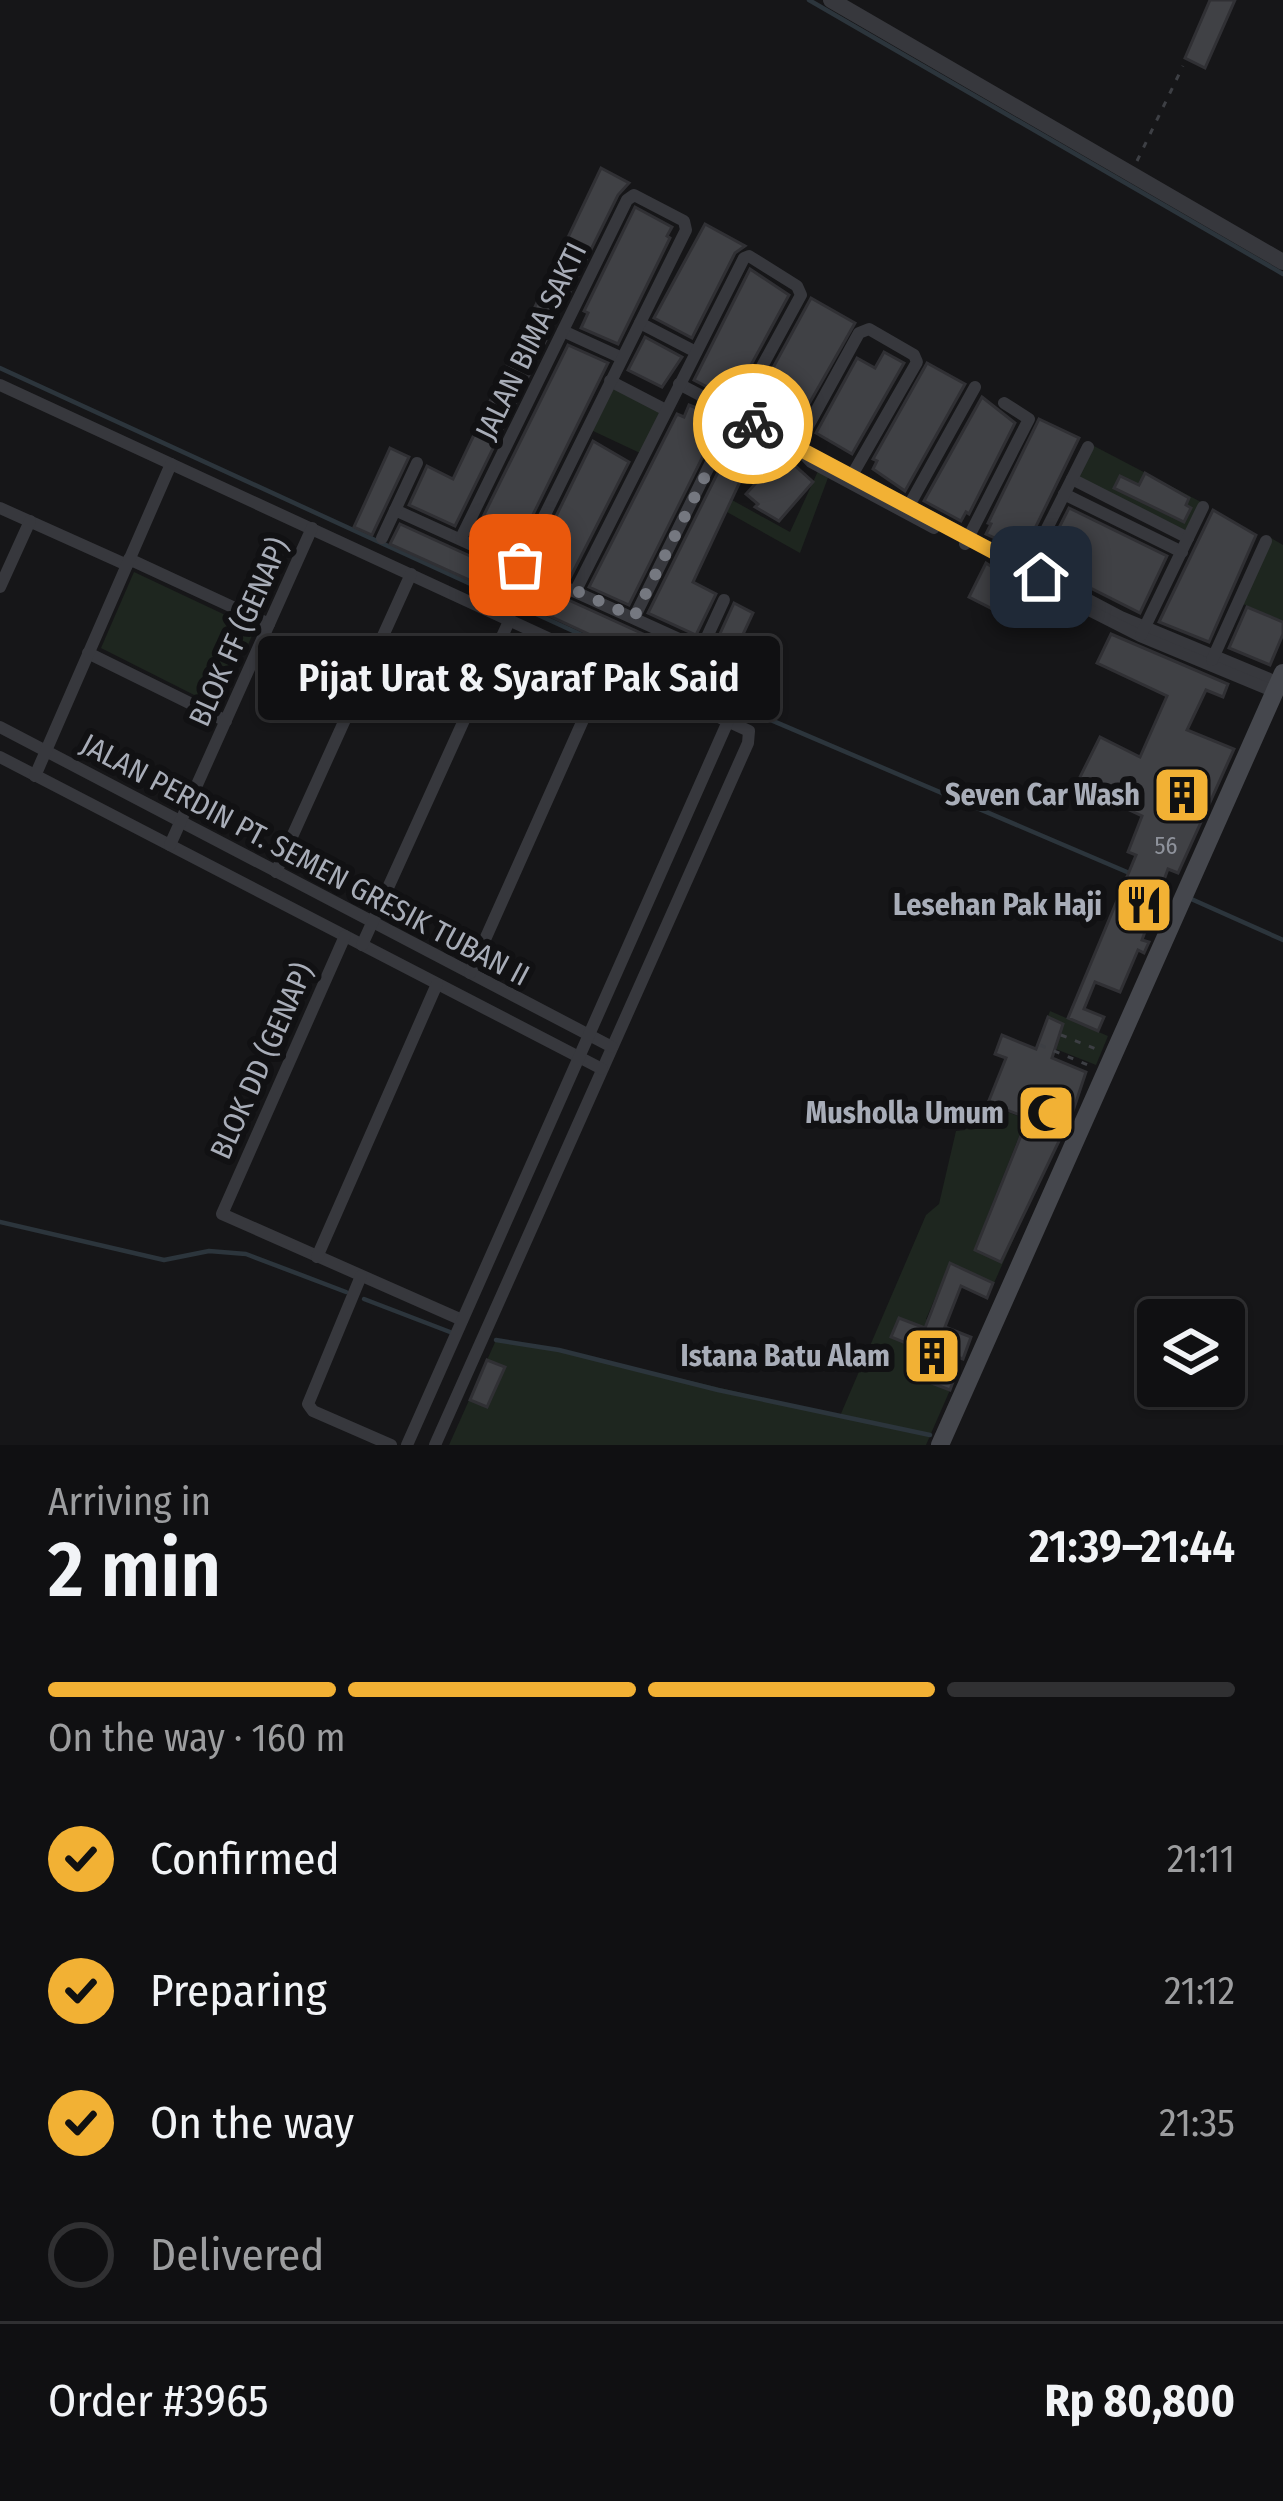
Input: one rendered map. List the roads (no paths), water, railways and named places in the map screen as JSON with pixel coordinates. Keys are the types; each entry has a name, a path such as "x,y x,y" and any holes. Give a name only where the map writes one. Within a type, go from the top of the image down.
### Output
{"main road":[{"path":"940,1445 1279,682"}],"street":[{"path":"831,0 1283,262"},
{"name":"JALAN BIMA SAKTI","path":"461,538 634,195 684,221 687,228 640,323"},
{"path":"576,590 745,256 799,287 801,296 634,617"},
{"path":"520,565 640,323 696,352"},
{"path":"796,446 861,329 892,342 916,356 917,362 851,478"},
{"path":"563,331 622,358"},
{"path":"610,381 666,410"},
{"path":"679,384 1103,613 1211,662 1279,682"},
{"path":"1,386 748,729 750,737 435,1445"},
{"path":"907,509 975,386"},
{"path":"967,541 1029,418 1004,403"},
{"path":"1024,573 1088,447"},
{"path":"382,538 417,463"},
{"path":"35,776 171,464"},
{"path":"1072,479 1188,538"},
{"path":"1064,494 1181,552"},
{"path":"1142,632 1203,507"},
{"path":"0,508 268,625"},
{"path":"395,509 701,649"},
{"path":"0,587 30,521"},
{"name":"BLOK FF (GENAP)","path":"170,845 311,528"},
{"path":"1211,662 1266,541"},
{"path":"276,872 411,574"},
{"path":"688,676 724,600"},
{"path":"362,945 510,619"},
{"path":"88,653 226,721"},
{"path":"470,973 608,664"},
{"path":"407,1445 729,719"},
{"name":"JALAN PERDIN PT. SEMEN GRESIK TUBAN II","path":"0,727 612,1047"},
{"name":"JALAN PERDIN PT. SEMEN GRESIK TUBAN II","path":"0,758 602,1070"},
{"path":"664,866 688,878"},
{"name":"BLOK DD (GENAP)","path":"317,1257 225,1217 223,1204 345,936"},
{"path":"437,984 317,1257 462,1321"},
{"path":"486,1266 510,1277"},
{"path":"361,1276 308,1404 313,1411 392,1445"},
{"path":"424,1408 447,1418"}],"waterway":[{"path":"809,0 1283,274"},
{"path":"0,368 717,697 1134,875"},
{"path":"1189,898 1283,940"},
{"path":"0,1222 164,1260 209,1251 246,1254 346,1292"},
{"path":"364,1299 450,1332"},
{"path":"496,1340 559,1350 930,1435"}],"place":[{"name":"Pijat Urat & Syaraf Pak Said","path":"520,565"},
{"name":"Seven Car Wash","path":"1182,795"},
{"name":"Lesehan Pak Haji","path":"1144,905"},
{"name":"Musholla Umum","path":"1046,1113"},
{"name":"Istana Batu Alam","path":"932,1356"}]}
